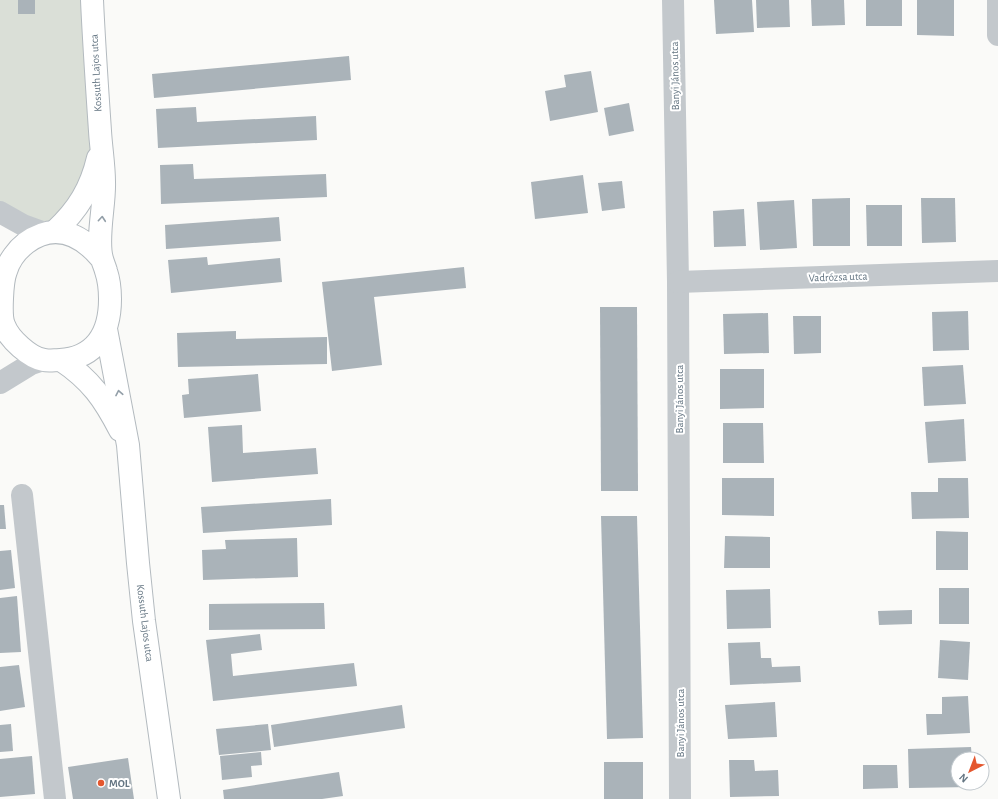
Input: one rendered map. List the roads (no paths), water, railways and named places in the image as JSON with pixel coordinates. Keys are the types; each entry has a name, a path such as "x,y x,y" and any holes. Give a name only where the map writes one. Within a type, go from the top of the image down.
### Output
{"street":[{"name":"Kossuth Lajos utca","path":"92,0 104,182 100,242 101,258"},
{"name":"Banyi János utca","path":"673,0 678,282 680,799"},
{"path":"998,0 998,35"},
{"name":"Kossuth Lajos utca","path":"101,147 94,174 86,193 66,221 50,232 31,240 3,264 2,333 31,355 52,360 82,374 91,384 112,415 128,445"},
{"path":"0,212 23,225 50,232"},
{"name":"Kossuth Lajos utca","path":"50,232 67,234 80,238 92,246 101,258 107,274 110,291 110,311 106,329 100,341 88,352 76,358 52,360"},
{"name":"Vadrózsa utca","path":"678,282 998,271"},
{"name":"Kossuth Lajos utca","path":"106,329 128,445 143,607 169,799"},
{"path":"0,383 31,364 52,360"},
{"path":"22,494 55,799"}],"place":[{"name":"MOL","path":"101,783"}]}
